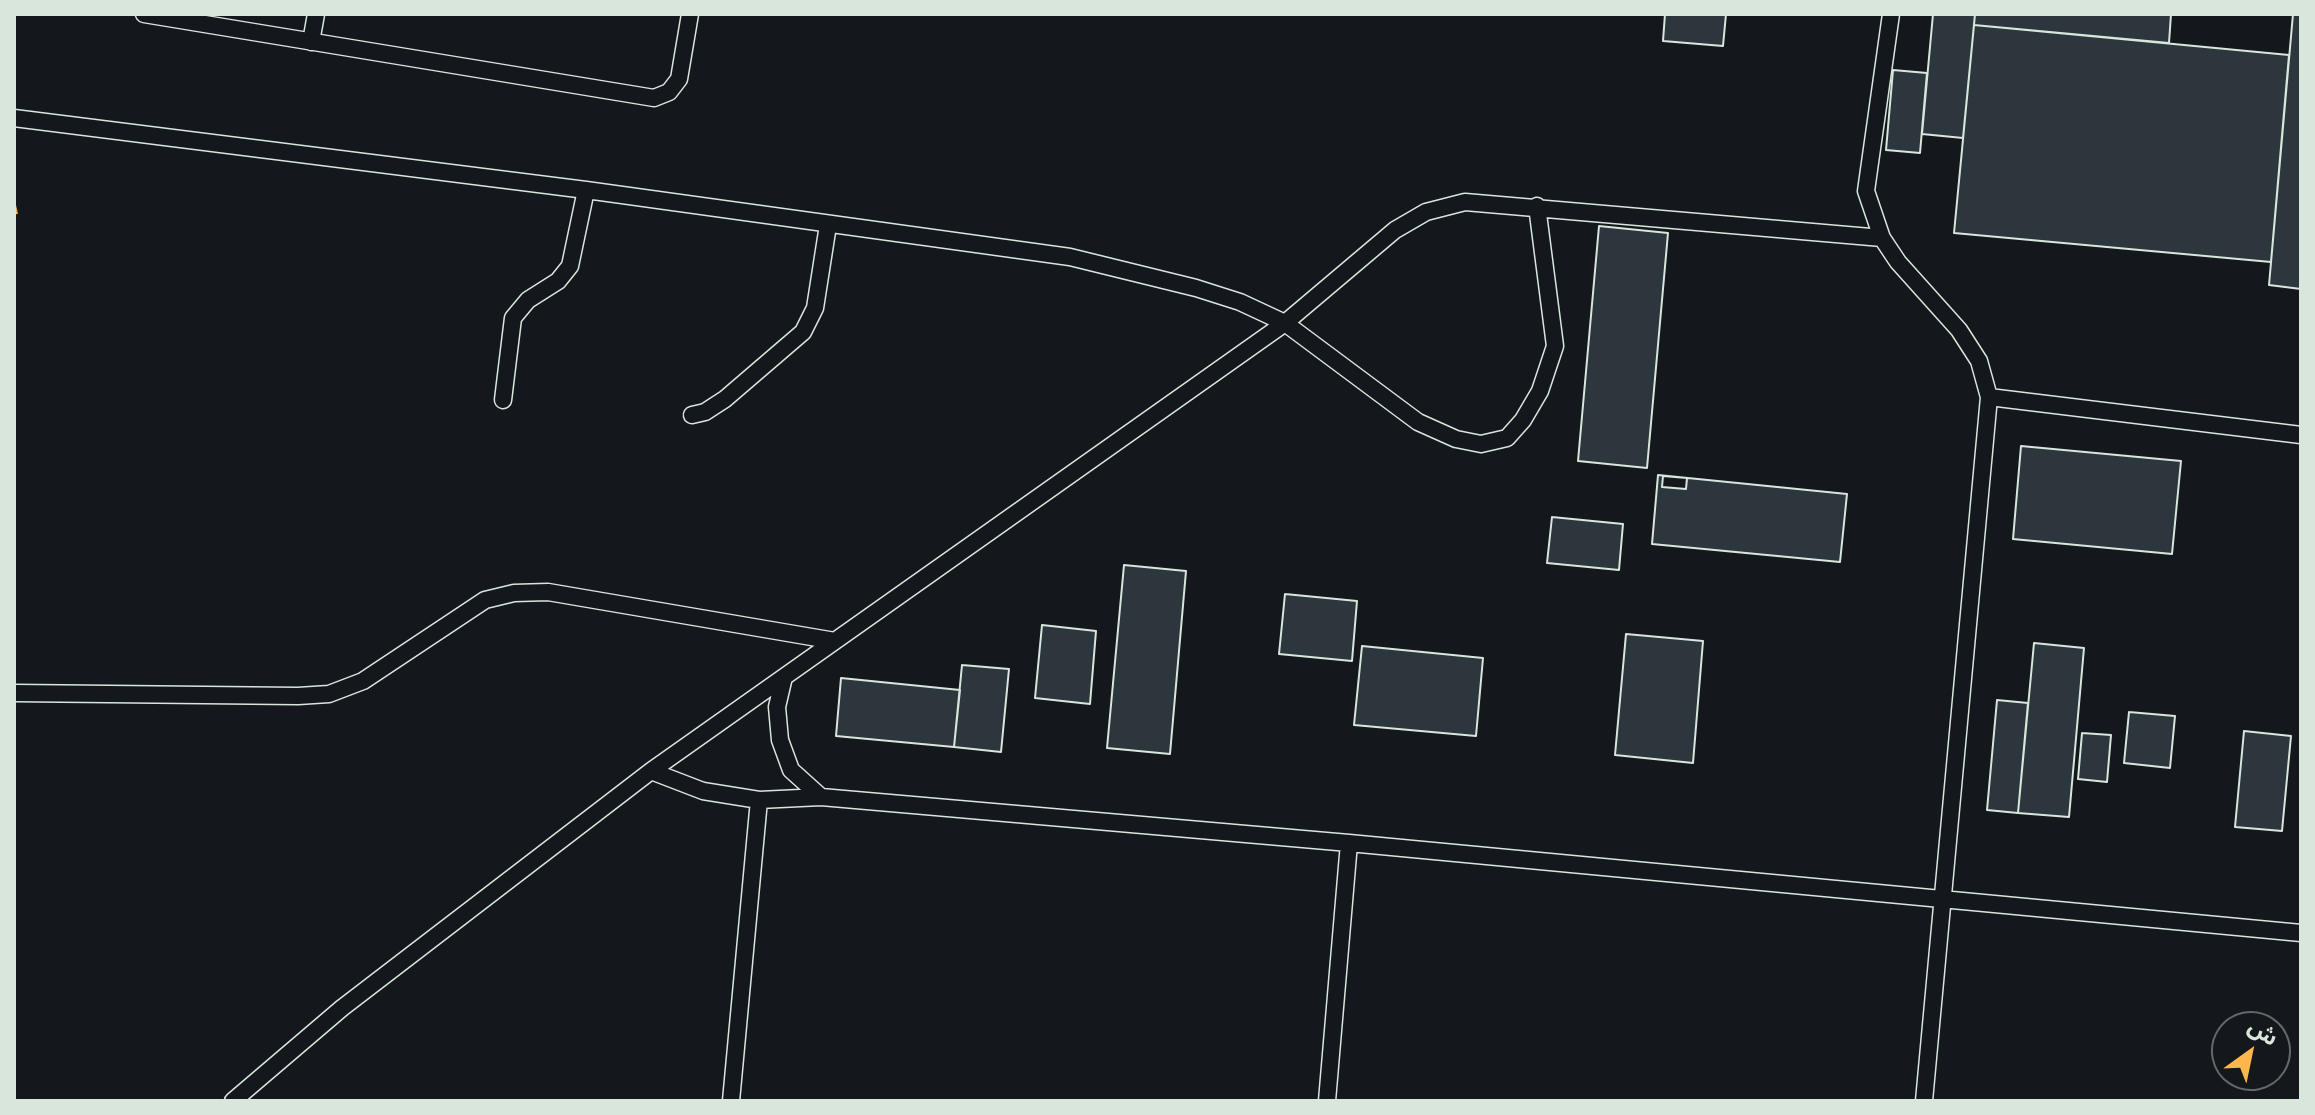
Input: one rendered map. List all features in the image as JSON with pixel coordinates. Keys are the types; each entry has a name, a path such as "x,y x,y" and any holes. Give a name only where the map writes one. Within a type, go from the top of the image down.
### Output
{"lane":[{"path":"144,14 654,98 669,92 679,79 690,14"},
{"path":"311,42 316,14"},
{"path":"1891,14 1866,191 1882,238 1898,262 1959,330 1979,361 1989,397 1924,1101"},
{"path":"14,118 586,190 1070,257 1240,302 1285,323 1418,422 1456,439 1481,444 1507,438 1523,420 1540,391 1555,346 1537,206"},
{"path":"503,400 513,318 519,307 558,281 570,266 586,190"},
{"path":"233,1101 342,1008 651,771 1285,323 1395,230 1426,212 1465,202 1537,206 1882,238"},
{"path":"692,415 705,412 725,399 803,332 815,308 828,225"},
{"path":"1989,397 2301,435"},
{"path":"14,693 329,694 363,681 485,600 514,593 548,592 835,641"},
{"path":"784,677 777,707 780,740 791,770 821,797"},
{"path":"651,771 703,791 759,800 821,797 1349,843 2301,933"},
{"path":"731,1101 759,800"},
{"path":"1327,1101 1349,843"}],"building":[{"path":"1665,14 1726,14 1723,46 1663,41"},
{"path":"1933,14 1975,14 1963,138 1922,134"},
{"path":"1975,14 2171,14 2169,43 1974,25"},
{"path":"2293,14 2301,14 2301,289 2269,285"},
{"path":"1974,25 2289,55 2271,262 1954,233"},
{"path":"1893,70 1927,73 1920,153 1886,150"},
{"path":"1599,226 1668,233 1647,468 1578,461"},
{"path":"2021,446 2181,461 2172,554 2013,539"},
{"path":"1658,475 1847,494 1840,562 1652,544"},
{"path":"1663,476 1687,478 1686,489 1662,487"},
{"path":"1552,517 1623,524 1619,570 1547,563"},
{"path":"1124,565 1186,571 1170,754 1107,748"},
{"path":"1285,594 1357,601 1352,661 1279,654"},
{"path":"1042,625 1096,631 1090,704 1035,698"},
{"path":"1626,634 1703,641 1693,763 1615,755"},
{"path":"2034,643 2084,648 2069,817 2018,813"},
{"path":"1362,646 1483,658 1476,736 1354,725"},
{"path":"962,665 1009,669 1001,752 954,747"},
{"path":"841,678 960,690 954,747 836,736"},
{"path":"1997,700 2028,703 2018,813 1987,810"},
{"path":"2129,712 2175,716 2170,768 2124,763"},
{"path":"2244,731 2291,736 2282,831 2235,827"},
{"path":"2082,733 2111,735 2107,782 2078,779"}],"power":[{"path":"14,201 17,214"}]}
